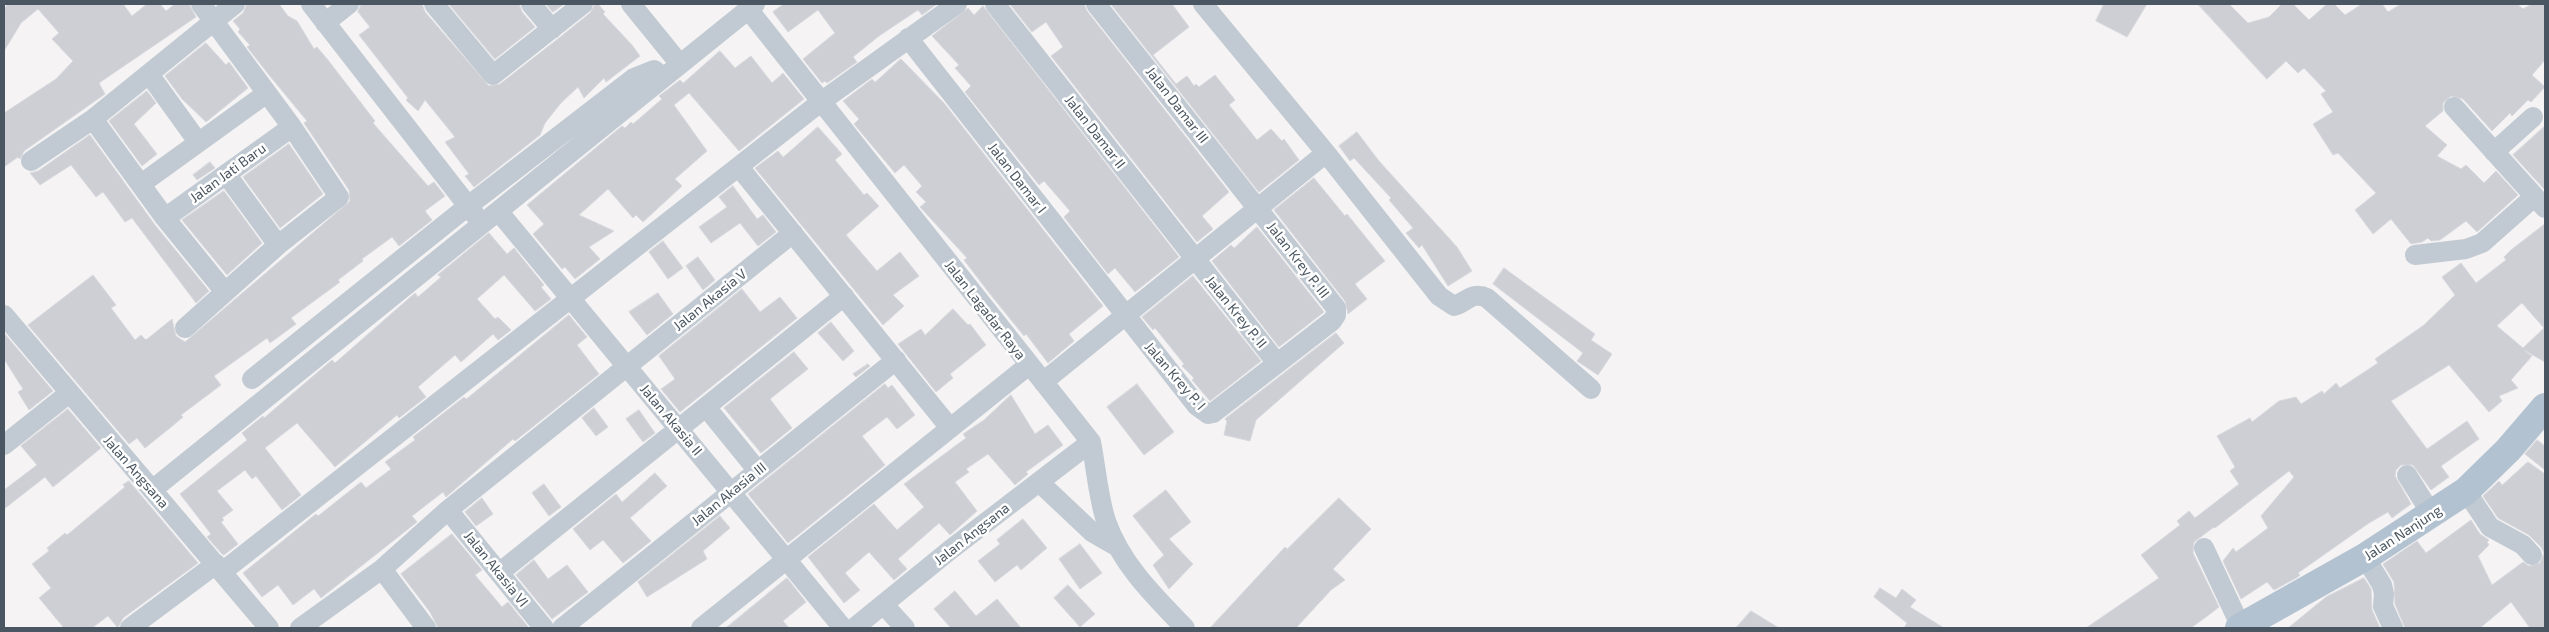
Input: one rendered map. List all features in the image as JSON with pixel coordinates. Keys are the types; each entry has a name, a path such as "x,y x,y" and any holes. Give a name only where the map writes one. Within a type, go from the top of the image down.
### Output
{"main road":[{"name":"Jalan Nanjung","path":"2240,628 2365,558 2466,491 2508,450 2545,407"}],"street":[{"path":"185,328 278,245 339,197 292,127 201,4"},
{"path":"31,161 93,120 235,4"},
{"name":"Jalan Akasia II","path":"310,4 468,206 491,218 570,299 843,628"},
{"path":"325,23 349,4"},
{"path":"434,4 493,75 496,75 583,4"},
{"path":"531,4 552,29"},
{"path":"130,628 219,568 570,299 822,101 957,4"},
{"name":"Jalan Damar II","path":"995,4 1195,260"},
{"name":"Jalan Damar III","path":"1096,4 1257,207"},
{"path":"1203,4 1326,152 1444,301 1454,306 1476,295 1487,298 1591,389"},
{"path":"637,6 679,63"},
{"path":"152,490 751,6"},
{"name":"Jalan Lagadar Raya","path":"751,6 822,101 1091,442 1106,520 1118,547 1137,576 1185,628"},
{"name":"Jalan Damar I","path":"908,38 1125,317"},
{"path":"252,379 468,206 634,78 654,70 663,77"},
{"path":"149,74 198,142"},
{"path":"140,184 267,93"},
{"path":"2415,255 2466,249 2482,243 2540,203 2454,107"},
{"path":"2494,152 2533,117"},
{"path":"93,120 165,218 225,292"},
{"name":"Jalan Jati Baru","path":"165,218 292,127"},
{"path":"1043,382 1326,152"},
{"path":"739,167 950,428"},
{"path":"226,174 278,245"},
{"name":"Jalan Krey P. III","path":"1257,207 1336,308 1336,314 1332,321 1278,363"},
{"name":"Jalan Akasia V","path":"300,628 382,569 448,510 793,233"},
{"name":"Jalan Krey P. II","path":"1195,260 1278,363"},
{"path":"499,573 844,296"},
{"name":"Jalan Angsana","path":"4,315 68,394 269,628"},
{"name":"Jalan Krey P. I","path":"1125,317 1197,406 1208,414 1218,410 1278,363"},
{"name":"Jalan Akasia III","path":"562,628 896,360"},
{"path":"701,628 1029,365"},
{"path":"4,445 68,394"},
{"path":"706,407 758,471"},
{"name":"Jalan Angsana","path":"854,628 950,550 1091,442"},
{"path":"2407,475 2432,514"},
{"path":"1038,482 1092,532 1118,547"},
{"path":"2466,491 2490,528 2523,545 2532,555"},
{"name":"Jalan Akasia VI","path":"448,510 544,628"},
{"path":"2204,548 2240,628"},
{"path":"2365,558 2382,585 2384,594 2383,606 2394,628"},
{"path":"382,569 426,628"},
{"path":"884,605 905,628"}],"building":[{"path":"8,4 123,4 132,16 147,4 160,4 166,11 175,4 189,4 196,17 99,83 105,94 24,151 20,159 18,157 4,167 4,113 56,79 73,61 52,39 59,33 38,9 21,23 4,51 4,10"},
{"path":"247,4 279,4 288,16 297,21 314,49 317,47 328,60 375,121 373,123 428,186 434,182 445,196 425,211 432,220 399,246 392,237 362,259 363,261 338,280 340,282 291,318 296,324 270,343 267,338 214,376 221,385 181,415 183,417 145,448 137,438 129,444 28,325 93,275 116,305 111,308 135,340 141,335 146,340 172,319 176,336 185,342 350,201 349,190 304,123 307,121 247,47 250,45 238,32 240,29 233,21 243,13"},
{"path":"361,4 422,4 425,12 489,86 500,84 590,13 595,4 598,4 605,12 603,14 640,56 606,82 604,78 584,98 578,87 561,103 545,123 540,135 474,187 465,176 469,174 445,142 455,137 425,100 418,111 406,100 408,98 359,35 370,27 358,12"},
{"path":"449,4 519,4 522,12 535,27 495,59"},
{"path":"546,4 564,4 553,12"},
{"path":"784,4 937,4 922,15 918,10 879,36 853,57 857,62 827,83 825,81 822,83 803,59 835,33 818,10 788,32 773,12"},
{"path":"1010,4 1084,4 1087,11 1229,192 1202,216 1213,229 1197,242 1051,56 1063,47 1046,22 1032,32"},
{"path":"1111,4 1172,4 1189,27 1153,55 1176,84 1187,76 1194,86 1196,84 1199,87 1215,75 1235,100 1229,105 1257,140 1271,129 1282,141 1284,139 1299,160 1259,192"},
{"path":"2104,4 2147,4 2127,37 2096,21"},
{"path":"2198,4 2229,4 2248,23 2269,17 2282,4 2293,4 2309,20 2327,4 2334,4 2345,15 2362,4 2382,4 2388,12 2401,4 2517,4 2523,9 2532,4 2545,4 2545,60 2532,75 2545,87 2531,102 2528,100 2512,116 2510,113 2492,131 2463,99 2451,96 2443,103 2443,111 2425,126 2447,145 2437,156 2461,169 2466,165 2484,183 2496,171 2518,195 2477,232 2466,221 2440,240 2431,241 2428,238 2422,242 2411,244 2391,219 2373,234 2355,210 2376,193 2338,153 2333,155 2313,124 2333,112 2321,94 2326,91 2304,68 2298,73 2286,61 2267,79"},
{"path":"983,6 1179,257 1135,292 1115,268 1108,274 1064,217 1070,211 1044,181 1039,185 965,92 971,86 955,68 959,65 932,36 968,8 974,15"},
{"path":"206,43 226,65 229,62 248,88 206,122 182,99 165,76"},
{"path":"720,51 735,68 751,56 772,83 783,73 804,99 739,151 689,93 674,105 707,151 675,179 682,186 643,222 636,215 633,218 608,189 579,215 614,231 589,247 600,259 575,279 565,267 562,269 533,234 544,224 527,205 622,126 625,128 631,122 633,124 662,99 659,96 680,80 683,83"},
{"path":"901,59 944,103 1103,306 1069,334 1074,341 1048,363 1026,334 1024,336 990,294 964,260 967,258 920,207 926,202 916,192 922,186 904,165 895,173 854,124 859,119 843,101 872,79 875,82"},
{"path":"147,91 156,103 134,124 157,154 142,166 109,121"},
{"path":"2545,126 2545,190 2513,155"},
{"path":"818,127 842,154 835,160 864,195 867,193 879,206 846,235 877,271 900,252 919,276 893,295 904,306 883,325 755,168 778,151 783,157"},
{"path":"1357,132 1379,161 1457,247 1472,271 1448,286 1422,245 1419,248 1406,233 1413,228 1389,200 1391,198 1354,158 1350,161 1339,146"},
{"path":"90,135 155,225 209,291 196,303 132,218 125,222 103,192 96,197 71,165 40,185 30,173 38,171"},
{"path":"289,144 323,194 280,228 243,177"},
{"path":"210,162 215,168 197,180 193,175"},
{"path":"1314,178 1345,216 1347,214 1385,261 1355,284 1367,299 1348,314 1345,301 1274,210"},
{"path":"733,186 757,219 763,215 776,232 758,246 740,223 711,243 699,227 727,207 719,197"},
{"path":"224,191 262,243 227,275 182,220"},
{"path":"2545,224 2545,362 2524,350 2532,356 2511,380 2518,388 2499,396 2502,401 2489,412 2449,365 2391,401 2427,449 2467,421 2479,439 2441,466 2449,477 2431,490 2413,465 2401,465 2396,470 2395,476 2411,504 2392,518 2388,512 2369,523 2298,573 2300,575 2298,577 2274,590 2267,582 2241,599 2223,561 2233,548 2236,552 2268,528 2261,516 2294,477 2289,471 2194,542 2193,553 2219,607 2191,628 2086,628 2159,578 2141,555 2180,525 2177,521 2189,511 2195,518 2239,484 2230,471 2235,467 2217,436 2250,418 2252,422 2279,401 2296,397 2301,404 2322,391 2324,394 2336,383 2340,388 2378,363 2375,359 2424,325 2455,295 2442,277 2461,263 2476,283 2506,260 2504,257","holes":["2522,303 2544,328 2523,348 2497,326"]},
{"path":"1257,227 1324,312 1279,347 1212,261 1231,245 1234,248"},
{"path":"489,233 507,254 514,248 544,285 541,287 551,299 535,311 504,275 477,299 495,319 498,317 511,330 498,340 493,334 461,362 455,355 418,387 426,397 399,418 397,415 335,467 297,423 265,448 301,495 282,510 256,476 252,479 245,470 217,491 233,510 222,518 224,520 221,522 238,544 224,555 222,554 207,537 211,534 180,494 247,440 242,433 263,416 264,418 332,360 335,363 415,293 418,297 441,277 438,275"},
{"path":"663,241 683,268 668,279 649,252"},
{"path":"698,257 715,280 703,290 686,266"},
{"path":"1504,268 1595,334 1591,340 1612,354 1598,375 1577,361 1583,353 1493,284"},
{"path":"1193,276 1261,361 1210,401 1192,380 1194,378 1182,366 1184,364 1155,328 1153,330 1142,317"},
{"path":"742,289 760,312 780,297 797,318 680,412 661,389 675,379 659,356"},
{"path":"658,293 673,314 647,335 629,312"},
{"path":"953,309 968,325 970,324 986,345 950,374 953,378 936,392 898,344 921,329 925,335"},
{"path":"569,315 587,337 577,345 599,374 515,441 513,439 446,497 443,492 412,516 417,522 321,598 314,589 293,605 278,585 262,597 243,573 316,514 318,516 361,482 366,488 391,469 385,462 415,440 413,437 464,397 466,399"},
{"path":"831,322 854,351 843,361 818,333"},
{"path":"4,333 53,391 29,410 18,392 23,389 4,359"},
{"path":"1336,333 1344,343 1256,420 1250,441 1224,435 1227,421 1225,419"},
{"path":"794,352 808,369 770,399 792,428 761,453 724,408"},
{"path":"868,364 870,366 856,377 853,374"},
{"path":"885,384 888,388 892,385 915,415 897,429 887,417 862,436 885,465 788,543 748,494"},
{"path":"1137,384 1174,432 1144,455 1107,407"},
{"path":"1011,395 1035,434 1048,425 1063,445 1026,472 1028,474 1015,485 988,454 966,469 969,472 955,482 977,511 950,535 939,523 898,559 907,569 894,580 869,552 845,573 860,590 844,603 808,557 874,504 897,530 924,507 904,484 966,438 963,434 984,420"},
{"path":"594,408 608,427 596,436 582,418"},
{"path":"68,409 101,448 53,487 45,477 4,509 4,490 37,465 21,446"},
{"path":"639,410 655,433 643,442 626,419"},
{"path":"2537,440 2545,446 2545,470 2525,454"},
{"path":"2528,462 2545,474 2545,628 2530,628 2511,602 2480,628 2405,628 2395,604 2394,582 2383,564 2417,541 2426,553 2471,520 2480,534 2489,540 2487,542 2489,545 2478,556 2492,585 2523,562 2529,566 2540,563 2544,553 2541,547 2529,535 2498,518 2483,496 2499,481 2502,485"},
{"path":"655,473 667,486 630,518 651,541 623,563 603,540 590,550 573,529 616,494 622,502"},
{"path":"129,481 198,563 123,618 118,628 108,616 92,628 64,628 39,598 51,588 32,564 49,551 47,548 65,533 67,535 125,487 123,485"},
{"path":"544,484 561,507 549,516 532,493"},
{"path":"1166,490 1191,522 1169,539 1193,564 1169,589 1153,565 1164,555 1133,516"},
{"path":"482,498 493,514 476,526 465,512"},
{"path":"1339,498 1371,529 1333,569 1345,580 1331,590 1296,628 1210,628 1285,547 1287,549"},
{"path":"720,516 730,528 703,551 707,559 647,597 638,582"},
{"path":"1023,519 1047,548 1021,570 1017,565 995,582 978,561 1000,544 997,540"},
{"path":"452,534 482,570 475,575 502,607 508,602 529,628 438,628 430,612 401,574"},
{"path":"1080,544 1102,573 1080,589 1059,559"},
{"path":"534,560 548,579 567,565 588,592 552,619 516,575"},
{"path":"787,578 806,602 783,621 789,628 726,628"},
{"path":"2364,578 2371,589 2372,610 2380,628 2288,628 2326,597"},
{"path":"1068,585 1095,614 1080,627 1054,598"},
{"path":"1880,588 1896,598 1902,589 1916,600 1910,607 1944,628 1904,628 1907,623 1874,597"},
{"path":"955,591 976,616 997,599 1021,628 951,628 934,609"},
{"path":"1751,611 1779,628 1736,628"}]}
